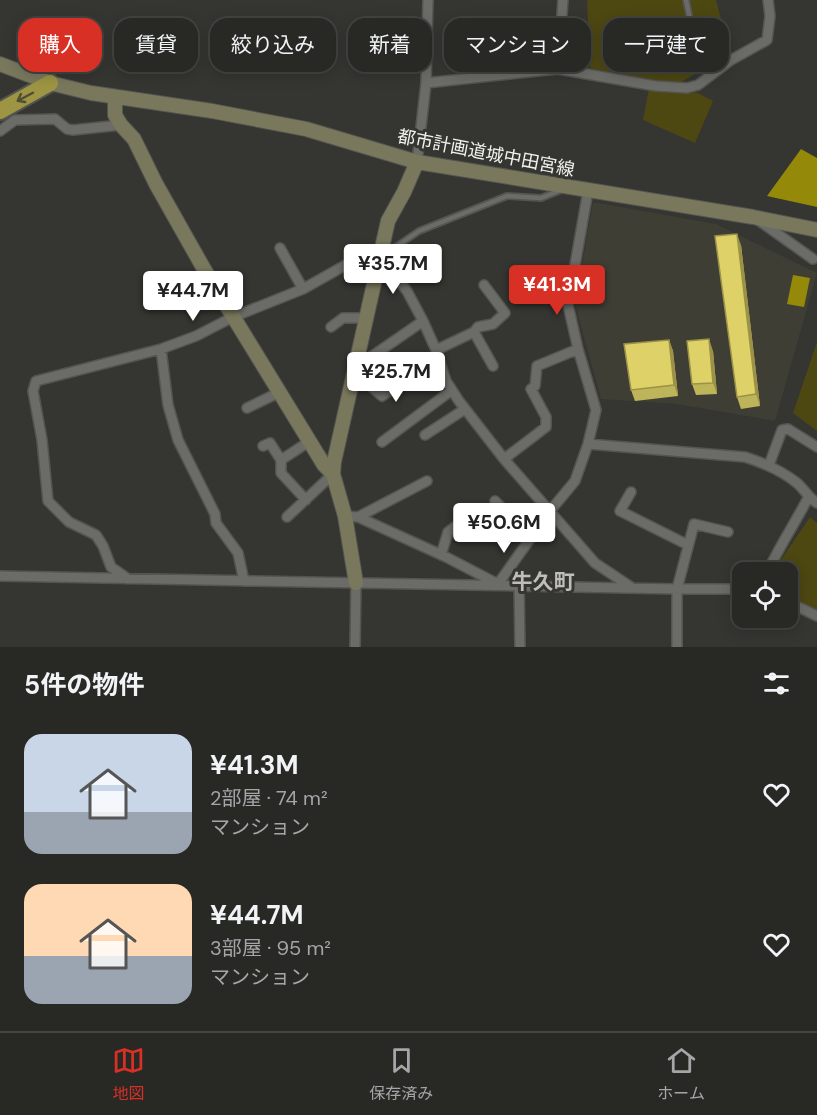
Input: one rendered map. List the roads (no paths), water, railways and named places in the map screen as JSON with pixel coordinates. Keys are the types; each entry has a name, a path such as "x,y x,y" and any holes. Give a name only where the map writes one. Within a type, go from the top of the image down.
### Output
{"highway":[{"path":"0,111 50,82"}],"street":[{"path":"287,517 333,474 388,221 417,162 426,83 428,0"},
{"path":"562,18 563,0"},
{"path":"575,72 656,86 687,88 698,85 731,60 767,40 770,16 768,0"},
{"name":"都市計画道城中田宮線","path":"0,64 50,82 115,98 212,111 306,129 417,162 753,217 817,230"},
{"path":"426,83 530,72"},
{"path":"115,98 116,115 121,125 134,139 161,193 233,317 324,465 333,474 352,517 356,583 356,647"},
{"path":"0,131 15,120 55,119 67,129 73,130 121,125"},
{"path":"498,584 550,511 575,481 588,444 596,410 578,350 568,305 588,191"},
{"path":"753,217 813,259"},
{"path":"280,248 303,289"},
{"path":"128,579 111,567 96,535 69,522 48,501 42,440 33,391 36,381 161,349 303,289 351,262 381,257"},
{"path":"381,257 407,291 437,353 446,381 465,409 504,459 595,563 631,587"},
{"path":"355,370 382,396 437,353 474,332 478,327 493,324 505,313 484,285"},
{"path":"331,327 343,318 367,318"},
{"path":"355,370 423,321"},
{"path":"474,332 493,366"},
{"path":"161,349 168,405 178,440 215,514 216,523 238,552 244,581"},
{"path":"504,459 546,428 546,417 531,390 535,386 537,366 578,350"},
{"path":"382,442 452,390"},
{"path":"247,408 280,392"},
{"path":"425,435 465,409"},
{"path":"770,465 782,430 788,429 817,447"},
{"path":"281,460 310,441"},
{"path":"263,446 270,443 281,460 281,473 306,500"},
{"path":"588,444 745,457 770,465 799,485 813,500 780,545 772,562"},
{"path":"352,517 427,481"},
{"path":"631,492 620,511 688,545"},
{"path":"495,501 531,538"},
{"path":"441,555 448,532 473,513"},
{"path":"352,517 441,555 498,584"},
{"path":"677,647 677,589 694,524 728,532"},
{"path":"0,576 732,589"},
{"path":"519,585 520,647"},
{"path":"798,607 817,616"}],"lane":[{"path":"686,0 690,18"},
{"path":"381,257 419,231 507,196 541,198 566,188"}],"district":[{"name":"牛久町","path":"543,582"}]}
